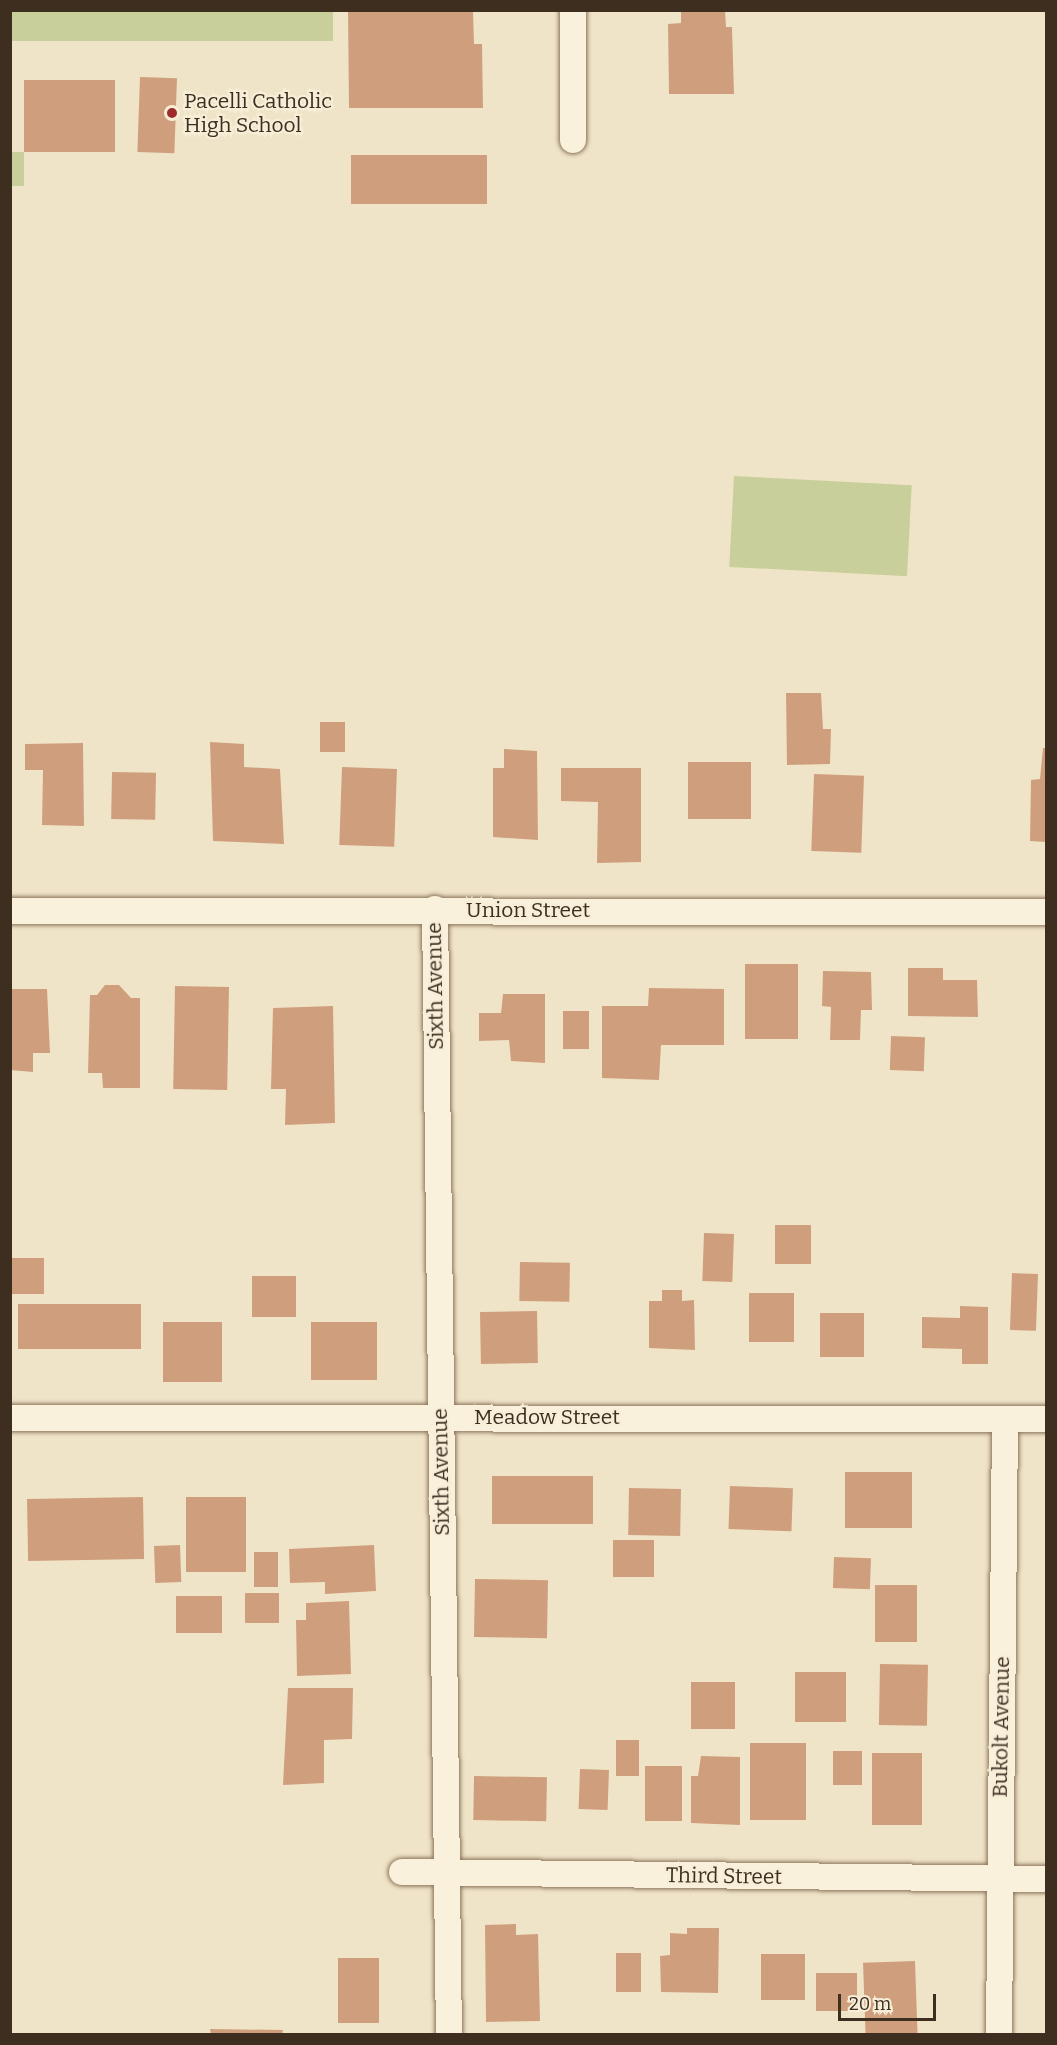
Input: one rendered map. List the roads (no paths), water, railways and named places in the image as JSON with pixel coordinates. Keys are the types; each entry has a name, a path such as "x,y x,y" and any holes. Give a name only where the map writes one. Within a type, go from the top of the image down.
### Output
{"street":[{"path":"573,10 573,140"},
{"name":"Union Street","path":"10,911 435,909 1047,912"},
{"name":"Sixth Avenue","path":"435,909 449,2034"},
{"name":"Meadow Street","path":"10,1418 1047,1419"},
{"name":"Bukolt Avenue","path":"999,2034 1005,1419"},
{"name":"Third Street","path":"402,1872 1047,1879"}],"place":[{"name":"Pacelli Catholic High School","path":"172,113"}]}
